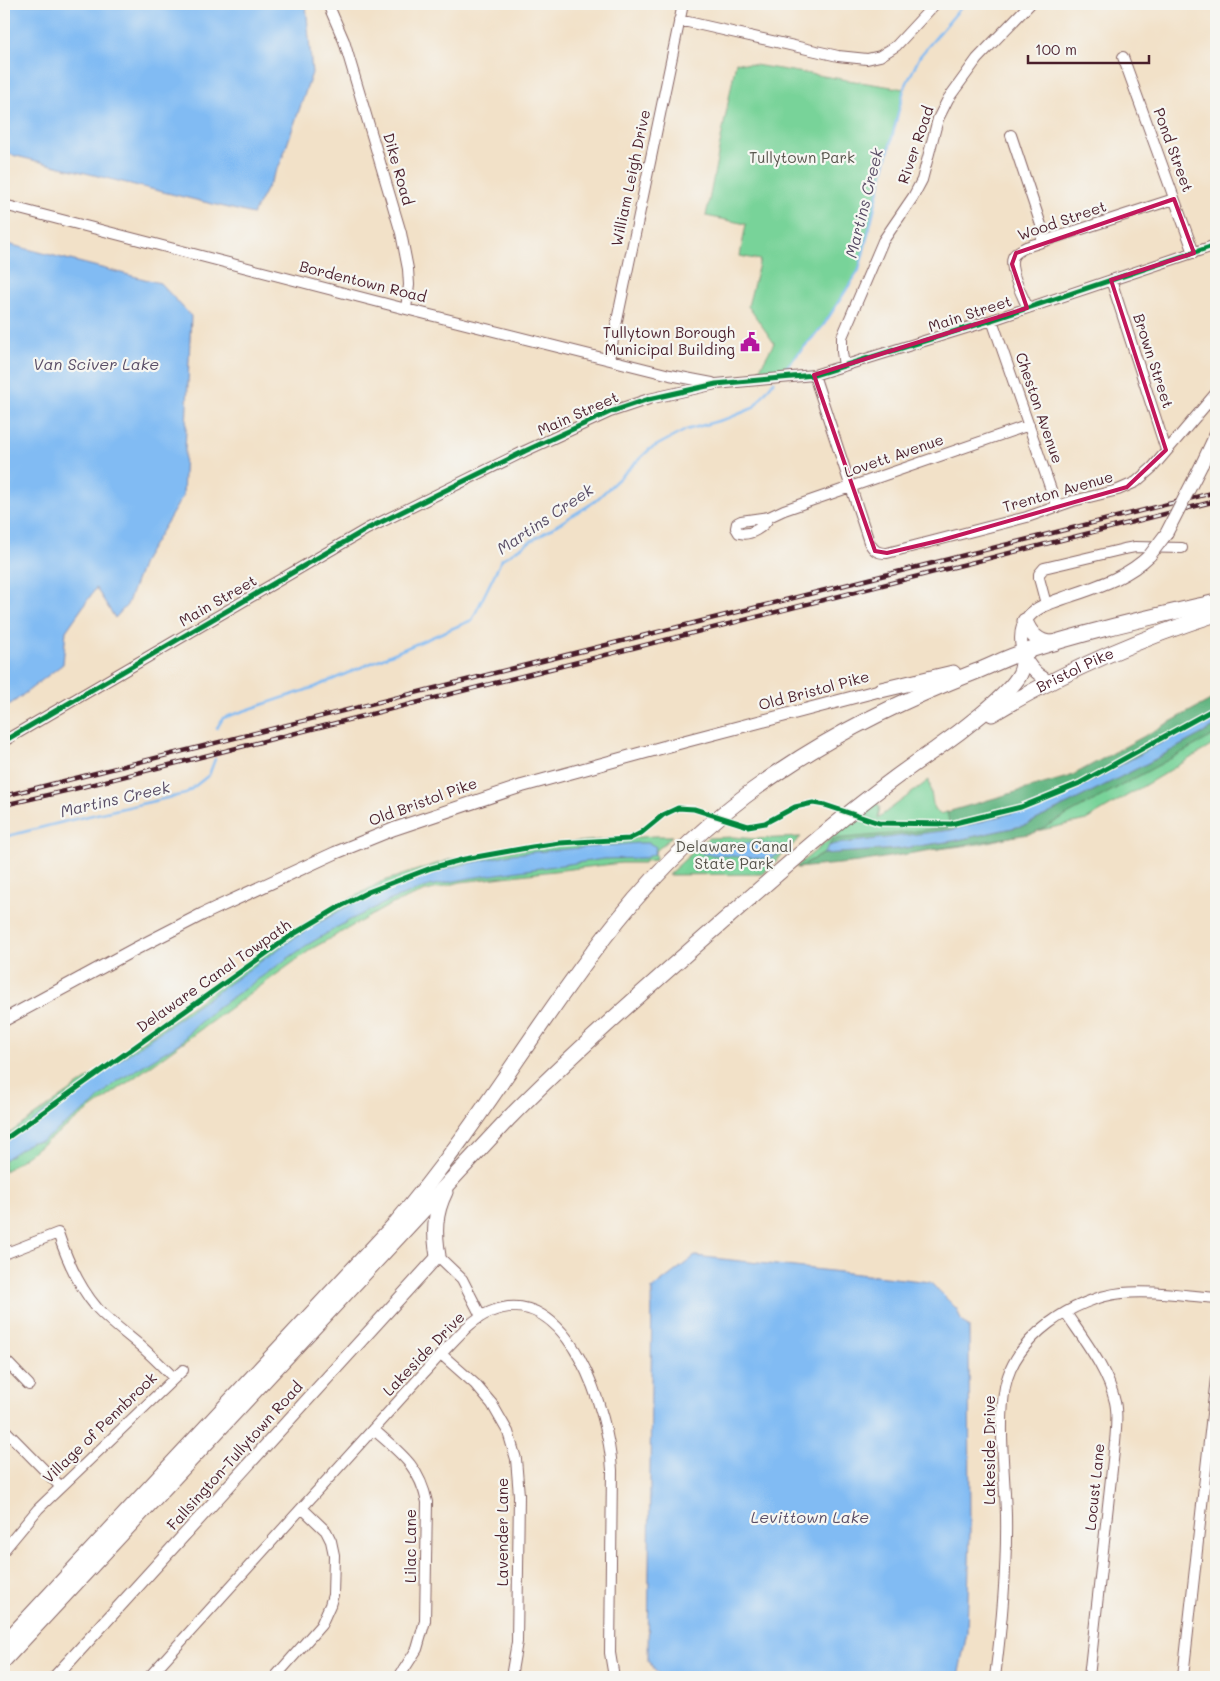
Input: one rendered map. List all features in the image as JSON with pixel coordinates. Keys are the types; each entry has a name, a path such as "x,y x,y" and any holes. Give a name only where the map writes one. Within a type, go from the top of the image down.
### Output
{"highway":[{"name":"Bristol Pike","path":"1003,660 1023,652 1099,630 1216,602"},
{"name":"Bristol Pike","path":"942,744 1050,682 1149,638 1216,614"},
{"path":"1025,621 1028,629 1036,638 1048,644 1056,643"},
{"path":"4,1660 530,1097 615,1016 845,816 942,744 1012,687 1022,671 1023,652"},
{"path":"881,690 1003,660"},
{"path":"4,1644 412,1205 468,1133 603,939 639,894 674,857 733,804 804,754 901,703 1003,660"},
{"path":"438,1256 435,1236 436,1216 441,1201 454,1178"}],"main road":[{"path":"1050,682 1034,671 1023,652 1021,633 1025,621 1046,604 1131,572 1150,555 1166,534 1216,434"},
{"name":"Old Bristol Pike","path":"4,1020 204,914 394,829 508,790 881,690"},
{"name":"Fallsington-Tullytown Road","path":"55,1677 438,1256"}],"street":[{"name":"Dike Road","path":"328,4 344,40 390,192 406,253 409,285 406,309"},
{"name":"William Leigh Drive","path":"609,359 683,4"},
{"path":"679,20 838,56 867,59 880,56 896,46 935,4"},
{"name":"River Road","path":"844,366 841,344 845,331 883,241 913,197 922,180 938,119 950,97 977,59 1030,4"},
{"name":"Pond Street","path":"1123,57 1194,253"},
{"path":"1011,135 1041,225 1042,242"},
{"name":"Wood Street","path":"1028,308 1014,274 1012,260 1016,253 1026,247 1174,199"},
{"name":"Bordentown Road","path":"4,205 406,309 716,384"},
{"name":"Main Street","path":"4,740 367,529 610,412 649,399 716,384 814,375 992,320 1216,245"},
{"name":"Brown Street","path":"1111,280 1166,450"},
{"name":"Cheston Avenue","path":"992,320 1056,507"},
{"path":"814,375 851,487"},
{"name":"Trenton Avenue","path":"851,487 872,549 879,553 888,553 1027,517 1127,487 1141,478 1216,394"},
{"name":"Lovett Avenue","path":"769,517 1029,426"},
{"path":"1046,604 1039,578 1039,574 1044,568 1135,547 1182,548"},
{"name":"Village of Pennbrook","path":"4,1254 58,1233 69,1262 80,1283 98,1308 174,1378 38,1509 4,1550"},
{"path":"438,1256 462,1279 482,1316"},
{"name":"Lakeside Drive","path":"995,1677 1002,1612 1006,1543 1002,1420 1005,1385 1015,1360 1030,1339 1041,1329 1066,1313 1098,1298 1123,1293 1216,1298"},
{"name":"Lakeside Drive","path":"149,1677 441,1354 470,1325 482,1316 495,1310 511,1308 528,1310 546,1317 563,1332 573,1346 604,1419 612,1459 610,1653 614,1677"},
{"name":"Locust Lane","path":"1066,1313 1106,1378 1112,1392 1116,1410 1115,1442 1089,1677"},
{"name":"Lavender Lane","path":"441,1354 475,1384 492,1404 508,1432 516,1459 519,1495 517,1642 515,1662 510,1677"},
{"path":"4,1359 29,1385"},
{"path":"174,1378 182,1370"},
{"path":"1183,1677 1216,1378"},
{"path":"4,1429 60,1487"},
{"name":"Lilac Lane","path":"373,1429 408,1461 416,1471 424,1488 427,1502 425,1621 417,1650 400,1677"},
{"path":"275,1677 321,1625 333,1595 334,1555 331,1540 326,1531 302,1508"}],"highlighted area":[{"path":"1174,199 1194,253 1111,280 1166,450 1127,487 942,540 887,553 875,551 814,375 1027,308 1012,264 1016,253"}],"green space":[{"name":"Tullytown Park","path":"736,62 904,89 859,270 823,326 781,372 757,374 774,343 748,306 760,260 740,256 746,224 706,216"},
{"path":"1216,697 1216,713 1075,790 1019,811 951,830 829,846 833,839 902,833 950,826 947,812 1071,776"},
{"name":"Delaware Canal State Park","path":"1216,700 1216,743 1086,820 979,844 845,860 819,856 796,867 875,801 880,807 878,818 929,780 934,810 940,814 947,812 948,814 1044,788 1110,759"},
{"path":"1216,726 1216,734 1034,833 859,862 797,868 823,854 898,849 953,841 1026,825"},
{"name":"Delaware Canal State Park","path":"672,836 655,852 656,860 645,861 644,863 621,863 461,882 423,892 390,905 313,948 4,1172 4,1137 178,1016 299,928 381,882 448,860 560,843"},
{"name":"Delaware Canal State Park","path":"733,837 756,839 801,837 762,874 668,875 708,838"}],"water":[{"path":"4,4 306,4 312,73 281,162 253,214 4,153"},
{"name":"Van Sciver Lake","path":"4,243 160,283 191,316 183,496 144,560 127,605 115,618 96,588 66,631 63,664 4,708"},
{"path":"1216,713 1216,726 1026,825 953,841 898,849 823,854 829,846 836,844 951,830 1019,811 1075,790"},
{"name":"Delaware Canal State Park","path":"649,843 656,847 654,854 645,858 604,859 470,878 429,886 391,900 348,921 307,945 214,1010 193,1028 181,1042 113,1084 91,1106 42,1141 31,1142 4,1160 4,1143 40,1116 284,945 374,891 449,868 511,854"},
{"path":"705,843 779,845 781,852 768,859 703,854 699,851"},
{"name":"Levittown Lake","path":"695,1256 930,1282 957,1309 961,1320 969,1327 970,1533 967,1633 958,1677 661,1677 648,1661 652,1289"}],"waterway":[{"name":"Martins Creek","path":"779,375 823,326 859,270 904,89 920,56 964,4"},
{"name":"Martins Creek","path":"217,728 223,718 315,687 472,620 502,559 594,502 650,449 686,430 729,418 753,408 774,381"},
{"name":"Martins Creek","path":"4,837 185,794 209,775 215,759"}],"railway":[{"path":"4,796 1216,492"},
{"path":"4,805 74,789 1216,501"}],"cycle path":[{"path":"4,741 367,529 525,451 610,412 649,399 716,384 814,375 992,320 1216,245"},
{"name":"Delaware Canal Towpath","path":"4,1140 292,935 368,892 431,868 465,859 532,847 560,843 629,839 641,833 663,815 678,808 694,809 748,826 765,823 795,807 813,803 825,805 879,823 951,824 1021,807 1080,783 1216,708"}],"place":[{"name":"Tullytown Borough Municipal Building","path":"750,342"}]}
